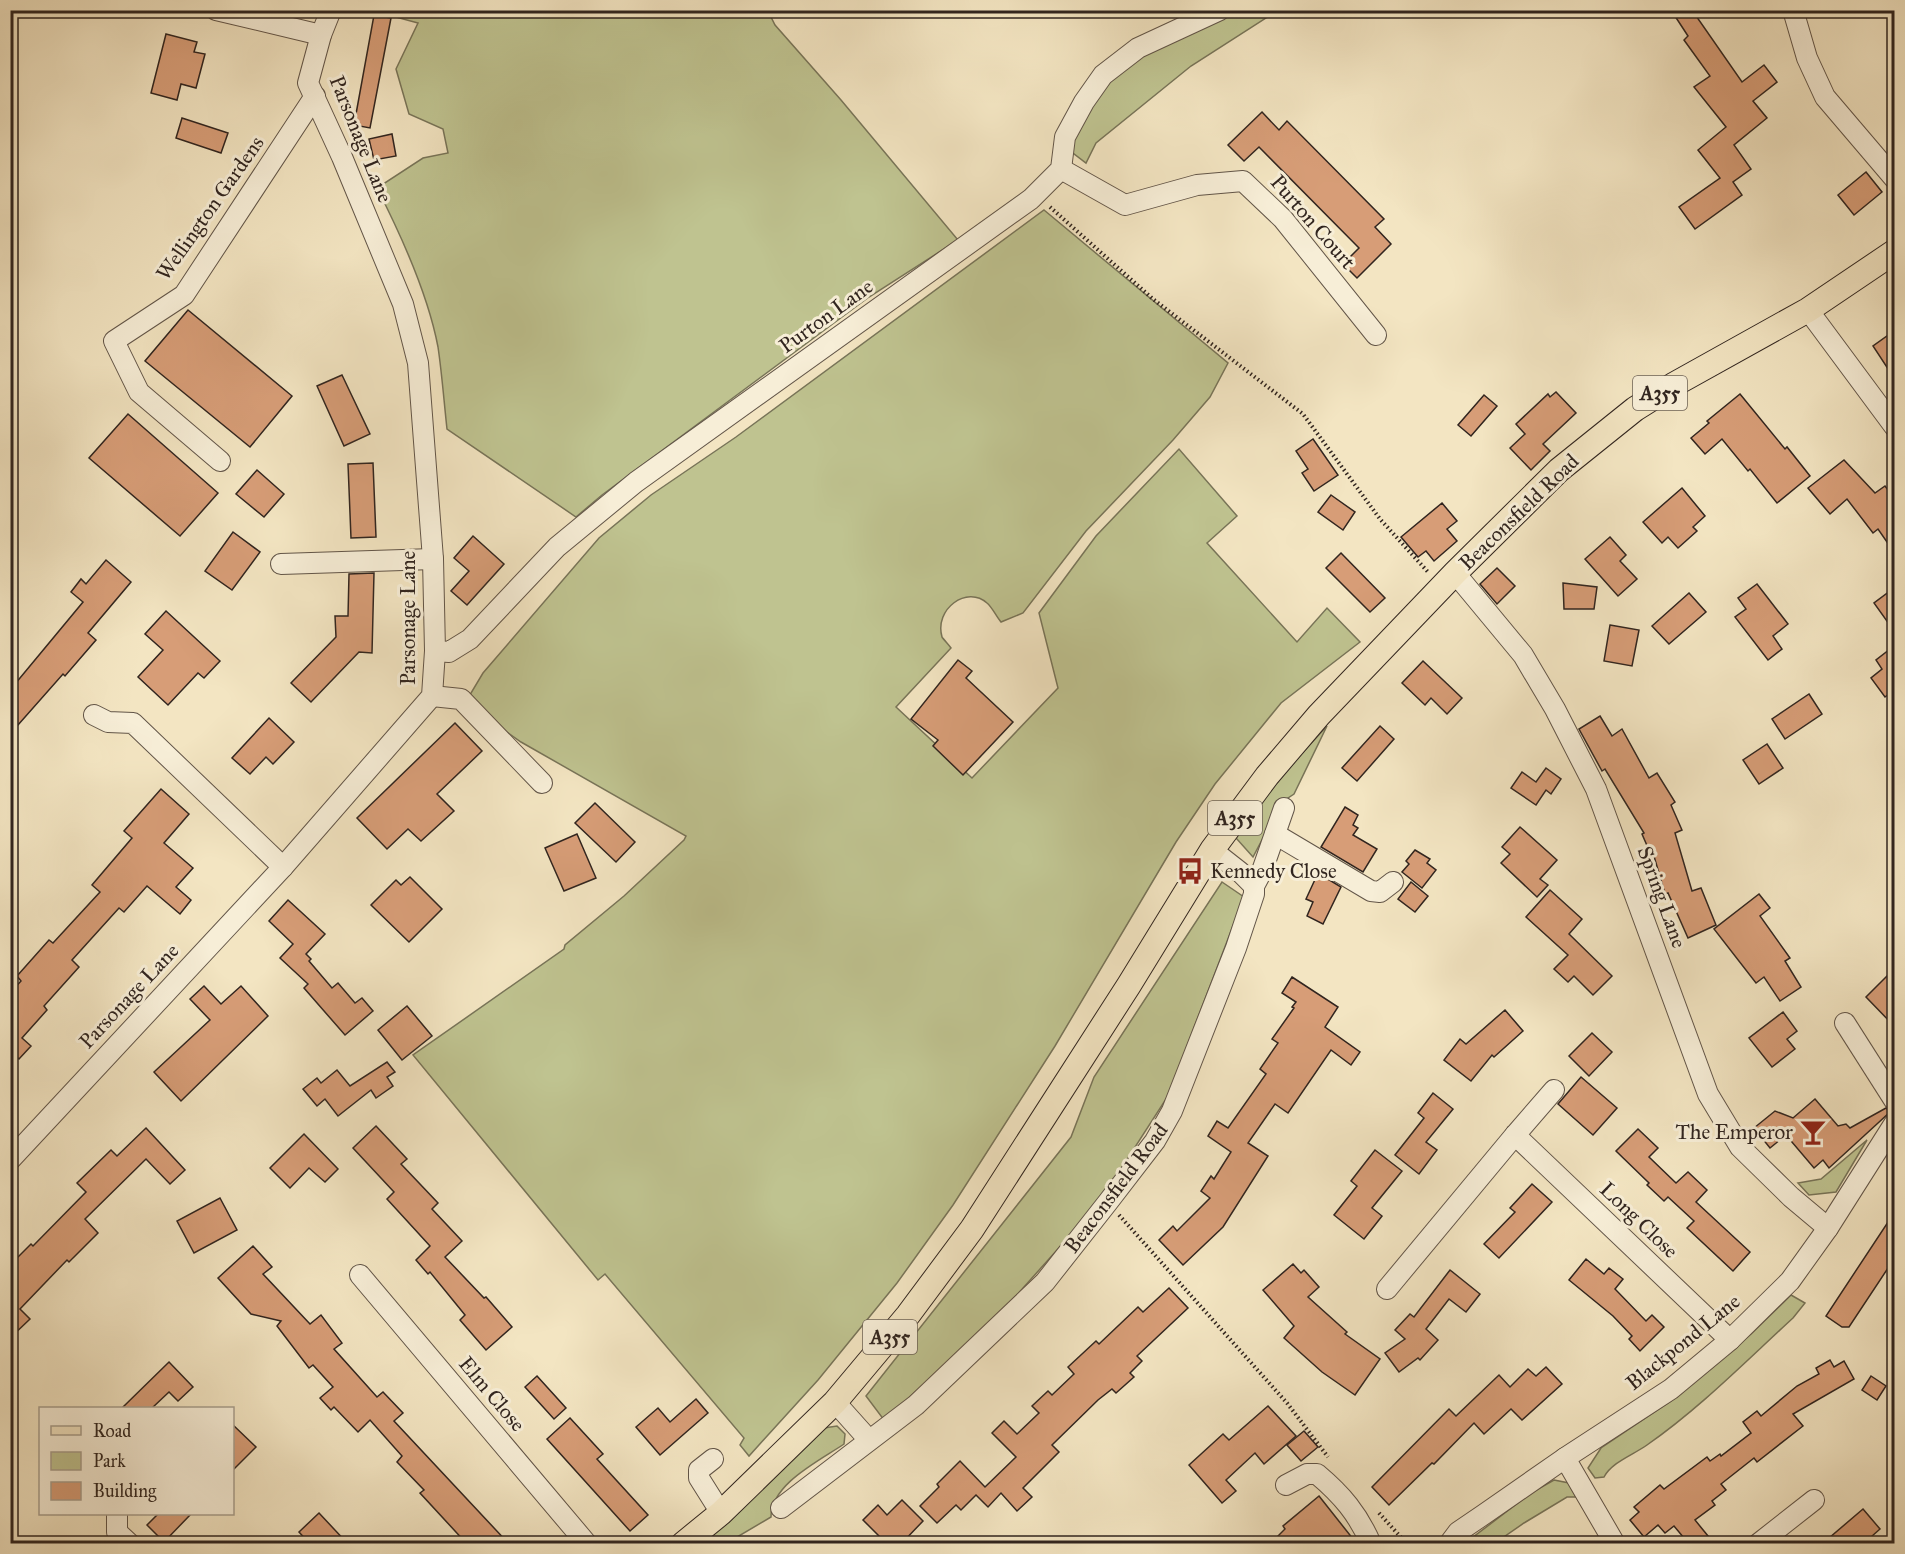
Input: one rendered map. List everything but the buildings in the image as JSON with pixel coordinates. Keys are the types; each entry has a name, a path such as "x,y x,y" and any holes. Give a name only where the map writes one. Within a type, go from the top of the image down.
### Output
{"main road":[{"name":"Beaconsfield Road","path":"683,1544 721,1513 835,1402 908,1315 972,1229 1129,985 1212,850 1267,776 1319,715 1559,470 1635,409 1674,384 1808,310 1894,252"}],"street":[{"path":"216,10 321,35"},
{"name":"Parsonage Lane","path":"10,1160 283,867 432,696 435,651 433,559 418,363 403,303 308,83 321,35 331,10"},
{"path":"1061,169 1065,137 1084,102 1103,75 1138,48 1220,10"},
{"path":"1793,10 1807,58 1825,97 1894,178"},
{"name":"Wellington Gardens","path":"220,460 139,392 114,341 184,295 315,96"},
{"name":"Purton Lane","path":"435,651 448,651 470,639 557,547 636,482 1036,195 1061,169"},
{"name":"Purton Court","path":"1061,169 1125,205 1197,185 1244,181 1283,219 1376,335"},
{"path":"1808,310 1894,426"},
{"path":"281,564 433,559"},
{"name":"Spring Lane","path":"1449,580 1523,655 1596,789 1708,1094 1740,1147 1791,1197 1828,1228"},
{"path":"432,696 461,699 542,783"},
{"path":"94,715 108,722 134,723 283,867"},
{"name":"Beaconsfield Road","path":"781,1508 916,1405 1045,1282 1155,1141 1172,1111 1236,948 1252,902 1254,886 1262,871 1284,808"},
{"path":"1275,834 1371,891 1380,892 1393,882"},
{"path":"1212,850 1254,886"},
{"path":"1845,1023 1894,1100"},
{"path":"1387,1289 1554,1090"},
{"name":"Blackpond Lane","path":"1449,1544 1458,1532 1671,1389 1731,1340 1790,1281 1828,1228 1894,1124"},
{"name":"Long Close","path":"1515,1135 1731,1340"},
{"name":"Elm Close","path":"360,1275 587,1544"},
{"path":"835,1402 869,1440"},
{"path":"1565,1458 1615,1544"},
{"path":"713,1459 699,1470 699,1478 721,1513"},
{"path":"1286,1485 1307,1474 1317,1474 1339,1492 1360,1520 1371,1544"},
{"path":"1758,1544 1814,1500"},
{"path":"117,1515 117,1532 130,1544"}],"path":[{"path":"1036,195 1153,298 1303,414 1380,519 1449,580"},
{"path":"1108,1202 1287,1403 1330,1461"},
{"path":"1379,1513 1407,1544"}],"green space":[{"path":"387,11 768,11 775,25 958,240 869,297 602,495 576,517 447,429 438,347 428,306 404,245 377,188 423,158 448,153 443,129 409,114 396,69 418,23 388,15"},
{"path":"1239,11 1277,11 1191,66 1096,143 1086,163 1069,150 1109,76 1152,51"},
{"path":"1044,210 1228,363 1210,397 1173,440 1086,531 1023,613 1001,622 987,603 979,598 970,597 962,598 947,609 941,627 942,637 951,648 896,707 972,778 1058,688 1039,613 1096,536 1179,449 1237,516 1207,543 1297,642 1327,608 1360,642 1281,703 1215,784 1176,842 1055,1046 953,1205 897,1283 818,1380 749,1456 740,1445 744,1438 605,1274 598,1280 413,1055 564,949 565,945 624,896 686,836 521,742 465,703 483,673 599,538 651,495 736,437"},
{"path":"1327,726 1294,794 1282,802 1253,857 1236,838 1269,789"},
{"path":"1222,882 1244,897 1168,1096 1099,1203 990,1325 884,1420 866,1396 1071,1137 1094,1077"},
{"path":"1867,1140 1836,1192 1809,1195 1798,1183 1821,1179"},
{"path":"1791,1295 1805,1303 1793,1318 1667,1431 1617,1463 1604,1477 1595,1478 1588,1468 1601,1448 1671,1401 1751,1334"},
{"path":"837,1426 845,1434 844,1444 798,1474 788,1484 773,1505 771,1517 727,1543 703,1544 824,1428"},
{"path":"1554,1480 1569,1483 1576,1497 1567,1497 1495,1543 1464,1544 1531,1493"}],"place":[{"name":"Kennedy Close","path":"1190,871"},
{"name":"The Emperor","path":"1813,1132"}]}
